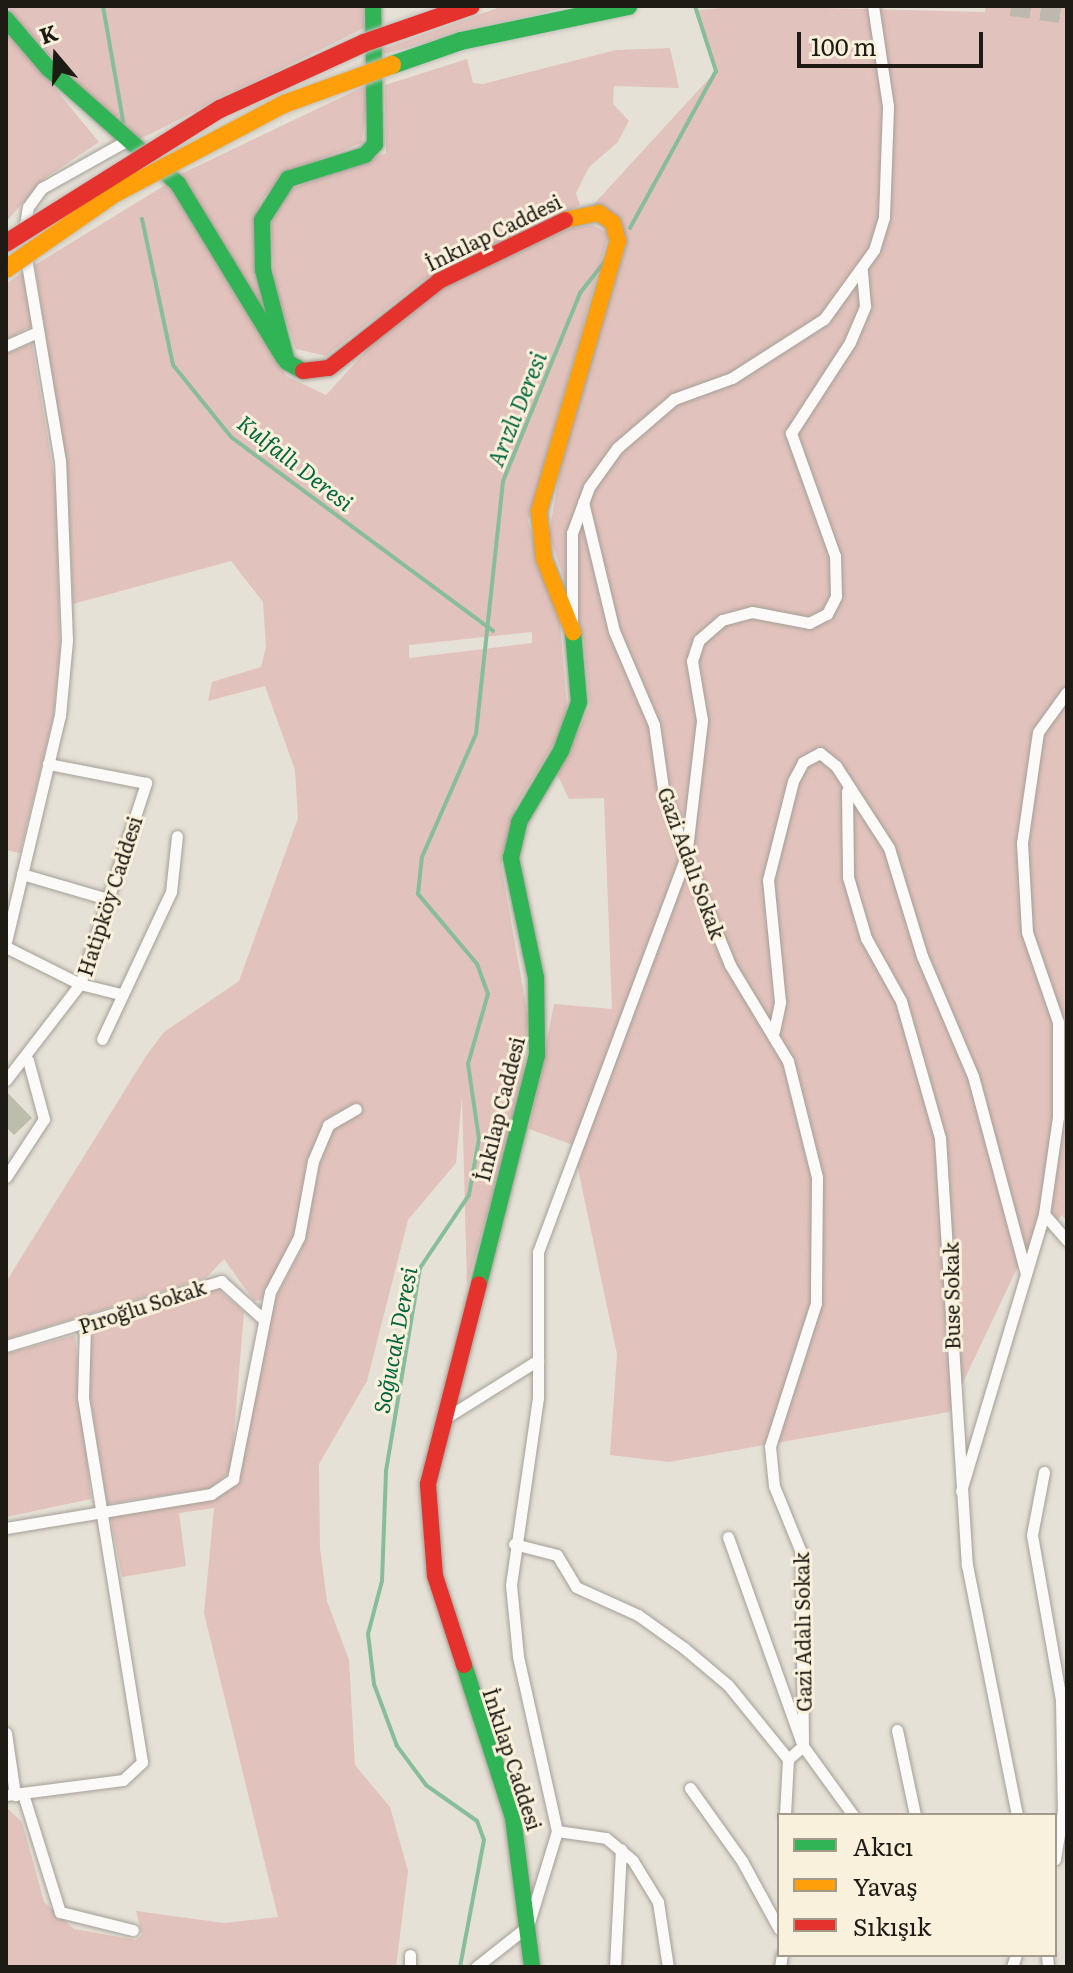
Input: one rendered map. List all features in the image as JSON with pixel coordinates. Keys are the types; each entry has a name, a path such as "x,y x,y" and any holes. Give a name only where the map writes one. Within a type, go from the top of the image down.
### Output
{"main road":[{"path":"287,362 263,270 262,220 288,179 365,155 375,144 373,6"},
{"path":"6,243 220,109 364,43 471,6"},
{"path":"6,269 139,180 284,104 461,41 628,6"},
{"path":"6,19 126,141 178,184 258,326 287,362"},
{"name":"İnkılap Caddesi","path":"287,362 309,374 329,368 417,295 471,262 579,214 607,216 617,232 616,253 539,512 544,559 573,631 576,718 527,803 511,858 536,978 537,1055 428,1484 435,1576 513,1818 532,1967"}],"street":[{"path":"573,631 571,542 583,502 617,448 685,392 741,373 824,319 862,270 883,227 888,133 873,6"},
{"path":"120,994 80,984 6,944 48,764 64,675 66,560 60,461 24,233 28,207 42,188 126,141"},
{"path":"6,235 24,233"},
{"path":"476,1967 528,1926 557,1831 518,1656 514,1544 538,1360 538,1252 686,857 701,734 692,661 699,640 739,614 800,624 819,620 836,596 835,556 791,433 850,342 865,306 862,270"},
{"path":"6,346 38,332"},
{"name":"Gazi Adalı Sokak","path":"583,502 614,631 654,725 663,788 686,857 730,965 774,1031 795,1084 819,1204 816,1303 770,1455 801,1552 803,1746"},
{"path":"960,1495 1044,1214 1060,1045 1056,1008 1027,932 1023,819 1038,732 1067,692"},
{"name":"Gazi Adalı Sokak","path":"774,1031 780,1002 768,880 793,781 803,762 820,753 836,766 847,791"},
{"name":"Hatipköy Caddesi","path":"6,1080 28,1060 80,984 111,900 146,783 48,764"},
{"path":"847,791 889,848 922,956 966,1053 1026,1274"},
{"name":"Buse Sokak","path":"847,791 848,877 866,938 901,1001 942,1147 960,1495 1017,1813"},
{"path":"102,1039 120,994 143,960 171,892 177,836"},
{"path":"22,874 111,900"},
{"path":"6,1177 44,1119 28,1060"},
{"path":"6,1528 211,1494 233,1479 263,1319 299,1237 321,1137 356,1109"},
{"path":"1044,1214 1067,1240"},
{"name":"Pıroğlu Sokak","path":"6,1346 85,1325 221,1281 263,1319"},
{"path":"15,1795 123,1780 136,1773 143,1756 81,1380 85,1325"},
{"path":"443,1420 538,1360"},
{"path":"1044,1472 1032,1535 1067,1720"},
{"path":"728,1537 803,1746 852,1813"},
{"path":"514,1544 557,1555 576,1587 638,1615 728,1685 788,1759 785,1813"},
{"path":"1057,1847 1063,1810 1061,1700"},
{"path":"897,1730 915,1813"},
{"path":"6,1733 15,1795 60,1912 133,1930"},
{"path":"788,1759 803,1746"},
{"path":"690,1788 742,1861 777,1925"},
{"path":"557,1831 596,1834 621,1849 653,1890 668,1967"},
{"path":"615,1967 621,1849"}],"shaded area":[{"path":"6,6 363,6 364,28 138,140 108,123"},
{"path":"503,6 571,6 383,54 383,49"},
{"path":"747,6 985,12 986,6 1067,6 1067,1222 1062,1215 1020,1262 949,1412 669,1462 610,1455 617,1354 573,1145 529,1129 554,1004 612,1009 604,798 569,799 557,774 590,706 584,640 549,534 562,458 626,245 620,219 593,205 716,71 698,10"},
{"path":"6,29 99,142 45,178 6,222"},
{"path":"670,48 679,88 614,86 613,104 629,121 617,143 589,167 576,193 580,205 423,280 326,356 296,349 275,289 271,223 291,189 386,153 385,85 467,59 473,83 483,84 616,50"},
{"path":"369,84 362,143 286,172 260,202 254,254 268,320 179,175"},
{"path":"170,182 286,376 326,395 395,319 429,293 551,232 592,225 609,233 528,521 560,623 567,707 561,732 516,806 501,864 528,1017 522,1091 467,1285 462,1096 456,1163 408,1220 367,1381 319,1464 320,1548 327,1601 349,1660 355,1765 390,1807 408,1871 396,1967 6,1967 6,1807 22,1822 44,1902 74,1929 136,1940 142,1935 136,1911 224,1923 278,1917 204,1613 214,1508 179,1513 186,1566 122,1577 110,1514 213,1498 237,1481 272,1304 301,1250 325,1141 354,1105 330,1117 318,1135 295,1238 262,1300 254,1301 224,1259 206,1278 6,1339 6,1282 146,1056 164,1032 239,981 298,818 295,770 265,686 208,701 212,682 261,667 266,647 263,602 231,561 73,604 67,473 35,265","holes":["532,632 532,643 409,658 409,645"]},
{"path":"23,272 32,326 6,340 6,284"},
{"path":"32,343 57,494 60,655 53,718 20,853 6,850 6,354"},
{"path":"217,1288 244,1312 231,1470 212,1488 107,1504 87,1377 92,1331"},
{"path":"75,1335 91,1499 6,1517 6,1354"}],"building":[{"path":"6,1091 32,1118 14,1135 6,1127"}],"waterway":[{"name":"Kulfallı Deresi","path":"103,6 123,121"},
{"name":"Arızlı Deresi","path":"630,228 716,71 695,6"},
{"name":"Kulfallı Deresi","path":"142,219 173,365 231,437 493,631"},
{"name":"Soğucak Deresi","path":"460,1967 484,1840 477,1821 426,1785 397,1746 374,1684 368,1634 382,1581 386,1471 420,1268 469,1195 479,1139 468,1064 488,994 477,964 418,894 422,857 476,734 503,481 580,293 606,260"}],"tunnel":[{"path":"1011,6 1067,14"}],"traffic: fast":[{"path":"303,371 287,362 263,270 262,220 288,179 365,155 375,144 373,6"},
{"path":"392,65 461,41 628,6"},
{"path":"6,19 48,68 178,184 284,358"},
{"path":"479,1284 537,1055 536,978 511,858 519,822 561,751 579,702 573,632"},
{"path":"464,1665 513,1818 532,1967"}],"traffic: slow":[{"path":"6,269 114,194 284,104 392,65"},
{"path":"565,220 599,213 613,223 618,241 539,512 544,559 573,632"}],"traffic: jam":[{"path":"6,243 220,109 364,43 471,6"},
{"path":"303,371 329,368 439,281 565,220"},
{"path":"464,1665 435,1576 428,1484 479,1284"}]}
